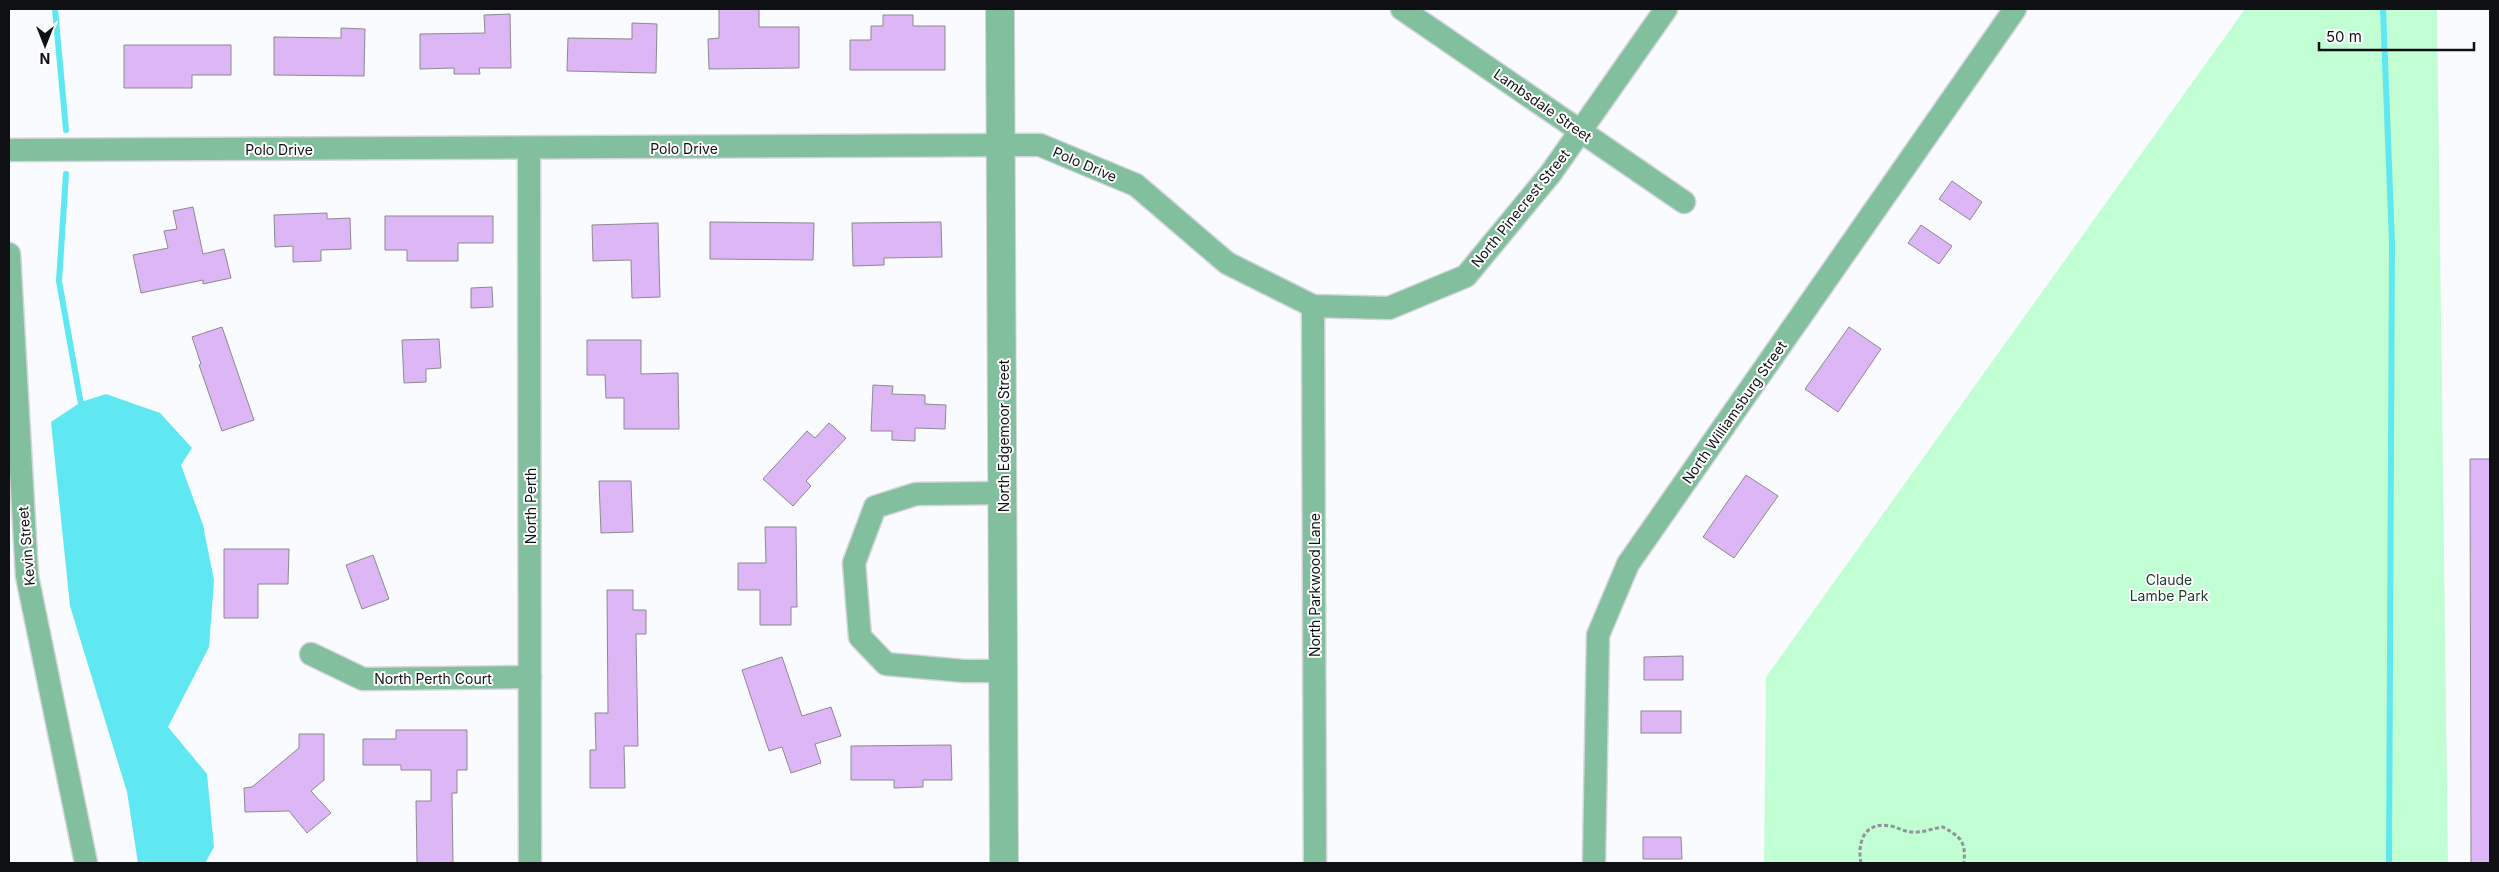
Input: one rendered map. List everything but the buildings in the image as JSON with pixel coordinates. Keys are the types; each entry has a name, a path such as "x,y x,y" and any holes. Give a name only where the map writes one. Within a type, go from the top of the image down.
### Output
{"street":[{"name":"North Edgemoor Street","path":"1000,9 1004,863"},
{"name":"Lambsdale Street","path":"1402,9 1684,202"},
{"name":"North Pinecrest Street","path":"1313,306 1389,308 1466,276 1551,173 1666,9"},
{"name":"North Williamsburg Street","path":"1594,863 1598,635 1628,564 2015,9"},
{"name":"Polo Drive","path":"9,150 529,149 1040,145 1136,185 1227,263 1313,306"},
{"name":"North Perth","path":"529,149 530,863"},
{"name":"Kevin Street","path":"9,254 27,576 86,863"},
{"name":"North Parkwood Lane","path":"1313,306 1315,863"},
{"path":"1003,493 916,494 875,507 854,563 860,637 886,664 964,671 1004,671"},
{"name":"North Perth Court","path":"310,654 363,679 530,677"}],"path":[{"path":"1861,863 1858,849 1864,834 1876,826 1889,826 1915,833 1943,827 1958,835 1966,849 1964,863"}],"green space":[{"name":"Claude Lambe Park","path":"2245,9 2437,9 2448,863 1764,863 1766,677"}],"water":[{"path":"106,394 160,413 192,448 181,465 203,525 214,580 209,647 168,727 207,774 214,847 205,863 138,863 127,792 70,606 51,422 81,402"}],"waterway":[{"path":"55,9 66,130"},
{"path":"2383,9 2392,243 2389,863"},
{"path":"66,174 59,281 82,410"}]}
